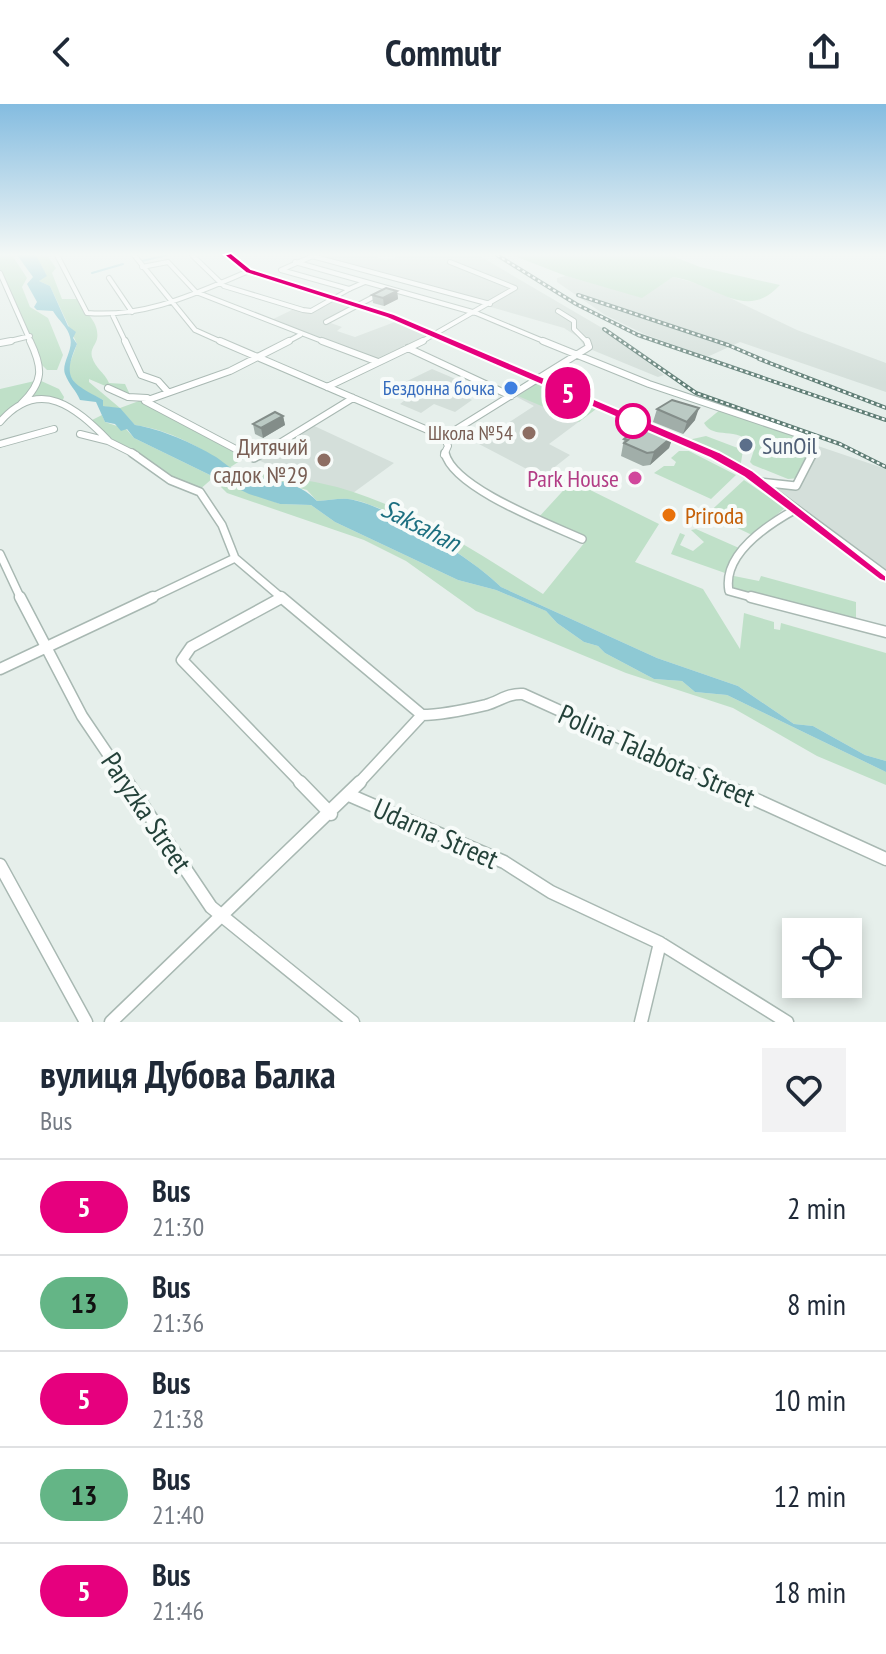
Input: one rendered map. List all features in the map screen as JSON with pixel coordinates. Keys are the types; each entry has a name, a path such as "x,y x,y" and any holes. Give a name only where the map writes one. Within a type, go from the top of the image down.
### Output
{"street":[{"path":"0,422 35,391 41,364 11,298"},
{"path":"79,298 87,313 113,316 181,298"},
{"path":"122,298 132,312"},
{"path":"168,298 195,330 444,437 448,446 444,455 449,463 470,479 503,500 582,539"},
{"path":"210,298 300,335 378,362"},
{"path":"268,298 307,311 334,298 358,304 715,455 760,482 886,576"},
{"path":"326,322 370,298"},
{"path":"420,298 476,313 649,384 801,435 812,442 813,455 796,486 767,480 760,482"},
{"path":"466,298 490,304"},
{"path":"327,387 435,335 499,298"},
{"path":"444,437 579,355 590,343 575,330 574,321 558,311"},
{"path":"113,316 141,375 158,381 167,391"},
{"path":"108,388 128,397 147,398 230,371 300,335"},
{"path":"0,343 30,336"},
{"path":"408,348 511,396"},
{"path":"147,398 147,403 254,458 353,398"},
{"path":"21,404 35,400 62,403 86,416 108,441"},
{"path":"0,444 54,429"},
{"path":"80,434 108,441 137,455 170,480 200,492 222,525 235,558 422,715"},
{"path":"796,509 776,518 739,555 728,576 729,591 886,632"},
{"name":"Paryzka Street","path":"0,554 44,648 82,716 211,907 353,1022"},
{"path":"0,669 235,558"},
{"path":"281,598 191,647 183,653 182,660 331,814"},
{"name":"Polina Talabota Street","path":"422,715 441,715 462,707 485,705 512,693 523,694 886,859"},
{"name":"Udarna Street","path":"422,715 349,795 504,862 551,892 660,943 787,1022"},
{"path":"111,1022 349,795"},
{"path":"0,865 86,1022"},
{"path":"641,1022 660,943"}],"shaded area":[{"path":"334,298 358,304 328,322 342,327 337,331 355,337 400,320 435,335 378,362 267,322 296,308 307,311"},
{"path":"458,298 551,298 609,332 664,375 658,377 585,347 578,337 564,328"},
{"path":"580,298 730,298 797,330 886,363 886,392 740,342 707,357 644,334 605,315"},
{"path":"432,369 465,383 455,390 472,400 455,412 434,404 421,413 400,404 409,397 400,394 407,389 401,384"},
{"name":"Школа №54","path":"537,379 600,406 549,444 570,455 542,477 477,443 534,406 513,395"},
{"name":"Дитячий садок №29","path":"310,424 394,463 353,493 297,478 254,458"},
{"path":"818,446 886,469 886,576 763,480 796,485"}],"green space":[{"path":"11,298 26,298 30,307 48,318 63,355 57,370 47,370 41,364"},
{"path":"56,298 77,299 94,323 97,339 92,354 95,364 109,383 125,384 131,397 89,379 89,382 120,408 147,398 145,401 249,455 229,468 185,440 135,425 120,409 102,406 103,400 78,388 67,371 77,344"},
{"path":"729,298 762,298 754,301"},
{"path":"39,380 59,389 64,397 62,403 35,400 0,417 0,389"},
{"path":"536,384 596,409 579,422 518,396"},
{"path":"721,409 801,435 814,446 800,478 788,479 753,465 750,462 755,447 748,440 708,428 704,423"},
{"path":"102,415 105,422 126,429 134,438 214,477 198,491 154,471 113,443 90,421"},
{"path":"706,436 743,450 740,469 688,440"},
{"path":"679,451 689,451 736,475 711,499 654,473 664,466 674,466 676,462 671,458"},
{"path":"253,471 337,487 391,507 444,533 543,594 585,542 538,518 572,481 659,524 635,562 703,589 740,649 744,613 774,622 774,629 780,630 781,623 886,653 886,761 865,755 813,726 794,724 738,686 657,658 501,587 450,548 384,510 348,499 317,501 307,490 237,472"},
{"path":"744,480 785,508 752,535 727,523 723,527 703,518"},
{"path":"222,481 280,504 311,505 335,522 458,580 496,590 546,611 584,642 598,646 605,653 654,679 682,681 695,692 727,695 886,772 886,785 817,756 733,708 626,673 476,611 406,561 364,540 227,493 218,484"},
{"path":"696,529 739,548 725,573 671,554 680,533 685,535 680,545 693,551 704,542 691,530"},
{"path":"734,576 759,581 761,576 856,602 856,619 738,592 731,585"}],"water":[{"path":"35,298 55,298 68,326 76,332 73,338 77,344 70,366 72,379 103,400 103,406 120,408 135,425 187,442 235,470 291,484 317,501 348,499 384,511 451,548 501,587 657,658 738,686 794,724 813,726 865,755 886,761 886,772 727,695 695,692 682,681 654,679 605,653 598,646 584,642 546,611 496,590 458,580 335,522 311,505 280,504 249,494 134,438 127,429 121,431 115,424 105,422 96,402 80,400 64,370 71,342 69,333 53,311 37,310 34,307 37,302"}],"building":[{"path":"672,400 699,408 687,422 657,409"},
{"path":"275,412 283,416 261,428 253,424"},
{"path":"643,423 673,436 654,452 647,453 624,443 628,440 624,439"}],"railway":[{"path":"566,298 638,335 886,420"},
{"path":"587,298 728,345 770,363"},
{"path":"604,329 696,393 840,444 886,467"},
{"path":"759,359 886,408"}],"bus line":[{"name":"5","path":"337,298 391,316 729,462 886,576"}],"place":[{"name":"Бездонна бочка","path":"511,388"},
{"name":"Школа №54","path":"529,433"},
{"name":"SunOil","path":"746,445"},
{"name":"Дитячий садок №29","path":"324,460"},
{"name":"Park House","path":"635,478"},
{"name":"Priroda","path":"669,515"}],"water label":[{"name":"Saksahan","path":"421,525"}]}
